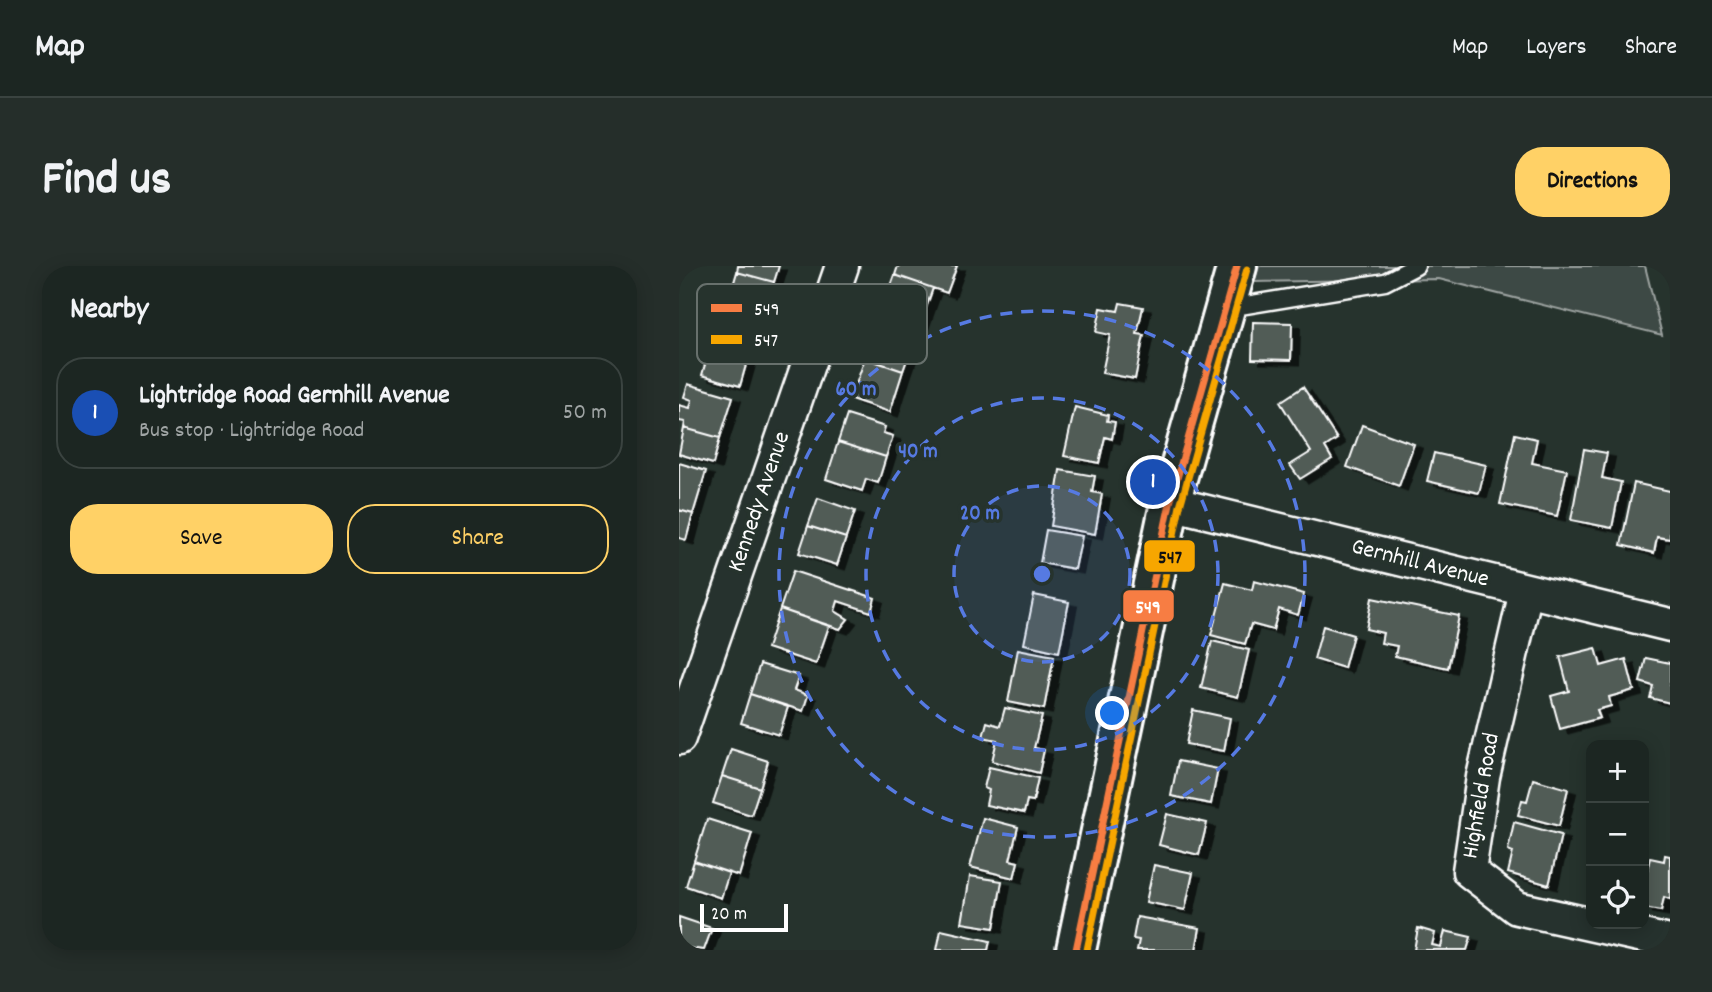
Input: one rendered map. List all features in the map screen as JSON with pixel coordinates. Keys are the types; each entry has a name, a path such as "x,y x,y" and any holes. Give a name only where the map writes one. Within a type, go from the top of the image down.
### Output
{"street":[{"name":"Kennedy Avenue","path":"836,284 842,266"},
{"path":"1076,950 1170,503 1237,266"},
{"name":"Kennedy Avenue","path":"679,738 808,364"},
{"name":"Gernhill Avenue","path":"1170,503 1670,625"},
{"name":"Highfield Road","path":"1526,591 1483,777 1469,871 1517,908 1670,942"}],"lane":[{"path":"1225,309 1385,282 1416,266"}],"shaded area":[{"path":"1259,266 1645,266 1662,335 1439,279 1254,282"}],"building":[{"path":"738,266 779,266 774,282 737,272"},
{"path":"898,266 957,266 947,293 895,275"},
{"path":"737,272 774,282 773,284 733,284"},
{"path":"895,275 921,284 892,284"},
{"path":"927,286 933,288 927,305"},
{"path":"1120,303 1143,307 1137,334 1144,335 1135,379 1102,373 1110,335 1096,332 1101,308 1118,311"},
{"path":"1253,322 1292,323 1291,360 1252,359"},
{"path":"705,364 746,364 740,386 702,375"},
{"path":"863,364 883,364 903,371 890,412 851,399"},
{"path":"883,364 905,364 903,371"},
{"path":"688,384 733,397 720,438 684,428 685,422 679,421 679,405 690,408 692,400 684,397"},
{"path":"1303,387 1337,439 1325,447 1332,459 1300,479 1290,465 1311,452 1280,402"},
{"path":"1075,407 1108,415 1107,421 1115,422 1112,439 1105,437 1099,463 1064,456"},
{"path":"847,415 885,427 883,433 893,436 886,457 838,442"},
{"path":"1362,425 1414,444 1399,486 1347,467"},
{"path":"684,428 720,438 713,464 679,454"},
{"path":"1515,434 1537,439 1532,463 1567,470 1557,516 1500,504"},
{"path":"838,442 886,457 878,483 866,479 862,491 826,479"},
{"path":"1584,449 1607,453 1602,478 1621,482 1612,528 1571,520"},
{"path":"1434,453 1486,465 1479,493 1427,481"},
{"path":"679,463 706,471 693,514 679,510"},
{"path":"1060,470 1095,476 1092,492 1102,494 1095,534 1051,526"},
{"path":"1634,483 1670,491 1670,539 1657,537 1654,553 1621,545"},
{"path":"818,498 855,511 846,538 808,526"},
{"path":"679,510 693,514 686,540 679,538"},
{"path":"808,526 846,538 837,565 799,553"},
{"path":"1046,530 1082,536 1075,569 1040,563"},
{"path":"793,571 875,598 871,612 838,601 835,611 848,619 840,629 780,609"},
{"path":"1254,581 1304,594 1298,615 1279,609 1273,630 1251,624 1245,644 1211,635 1225,583 1252,590"},
{"path":"1034,595 1069,602 1059,652 1024,644"},
{"path":"1372,598 1459,616 1448,668 1395,656 1397,646 1381,643 1383,633 1366,629"},
{"path":"780,609 829,626 816,664 767,648"},
{"path":"1323,626 1353,635 1344,668 1314,659"},
{"path":"1212,641 1249,650 1238,697 1201,688"},
{"path":"1596,648 1601,666 1626,659 1634,690 1609,697 1611,706 1597,710 1600,718 1560,729 1551,696 1569,691 1560,657"},
{"path":"1018,649 1054,656 1044,709 1008,702"},
{"path":"1646,658 1670,663 1670,703 1650,698 1653,686 1640,682"},
{"path":"760,664 799,676 794,690 808,695 803,711 750,694"},
{"path":"750,694 788,707 779,735 741,723"},
{"path":"1005,708 1042,716 1034,748 1044,750 1039,773 992,761 997,740 983,737 987,722 1000,726"},
{"path":"1193,710 1230,718 1224,751 1186,744"},
{"path":"731,749 768,761 760,788 722,776"},
{"path":"1178,761 1218,769 1211,804 1171,796"},
{"path":"989,767 1038,778 1033,801 1027,800 1024,813 986,805 989,790 984,788"},
{"path":"722,776 760,788 751,815 713,803"},
{"path":"1533,779 1568,789 1559,826 1518,815 1522,800 1527,801"},
{"path":"1167,814 1207,823 1199,855 1159,845"},
{"path":"983,818 1018,827 1010,860 1018,862 1014,878 970,867"},
{"path":"707,819 752,833 739,876 694,861"},
{"path":"1514,822 1561,835 1549,885 1508,873 1513,852 1508,850"},
{"path":"1665,855 1670,856 1670,899 1664,897 1661,911 1649,909 1650,858 1664,861"},
{"path":"694,861 729,873 721,898 686,886"},
{"path":"1154,865 1193,873 1185,910 1146,902"},
{"path":"970,876 1002,881 994,928 962,923"},
{"path":"679,917 712,928 704,950 679,947"},
{"path":"1137,917 1200,928 1196,950 1137,950 1139,940 1133,939"},
{"path":"1418,928 1435,933 1432,945 1441,947 1445,931 1471,937 1467,950 1414,950"},
{"path":"941,930 990,941 988,950 937,950"}],"transit line":[{"name":"549","path":"1076,950 1170,503 1237,266"},
{"name":"547","path":"1087,950 1180,506 1247,269"}],"place":[{"name":"Lightridge Road Gernhill Avenue","path":"1153,482"}]}
